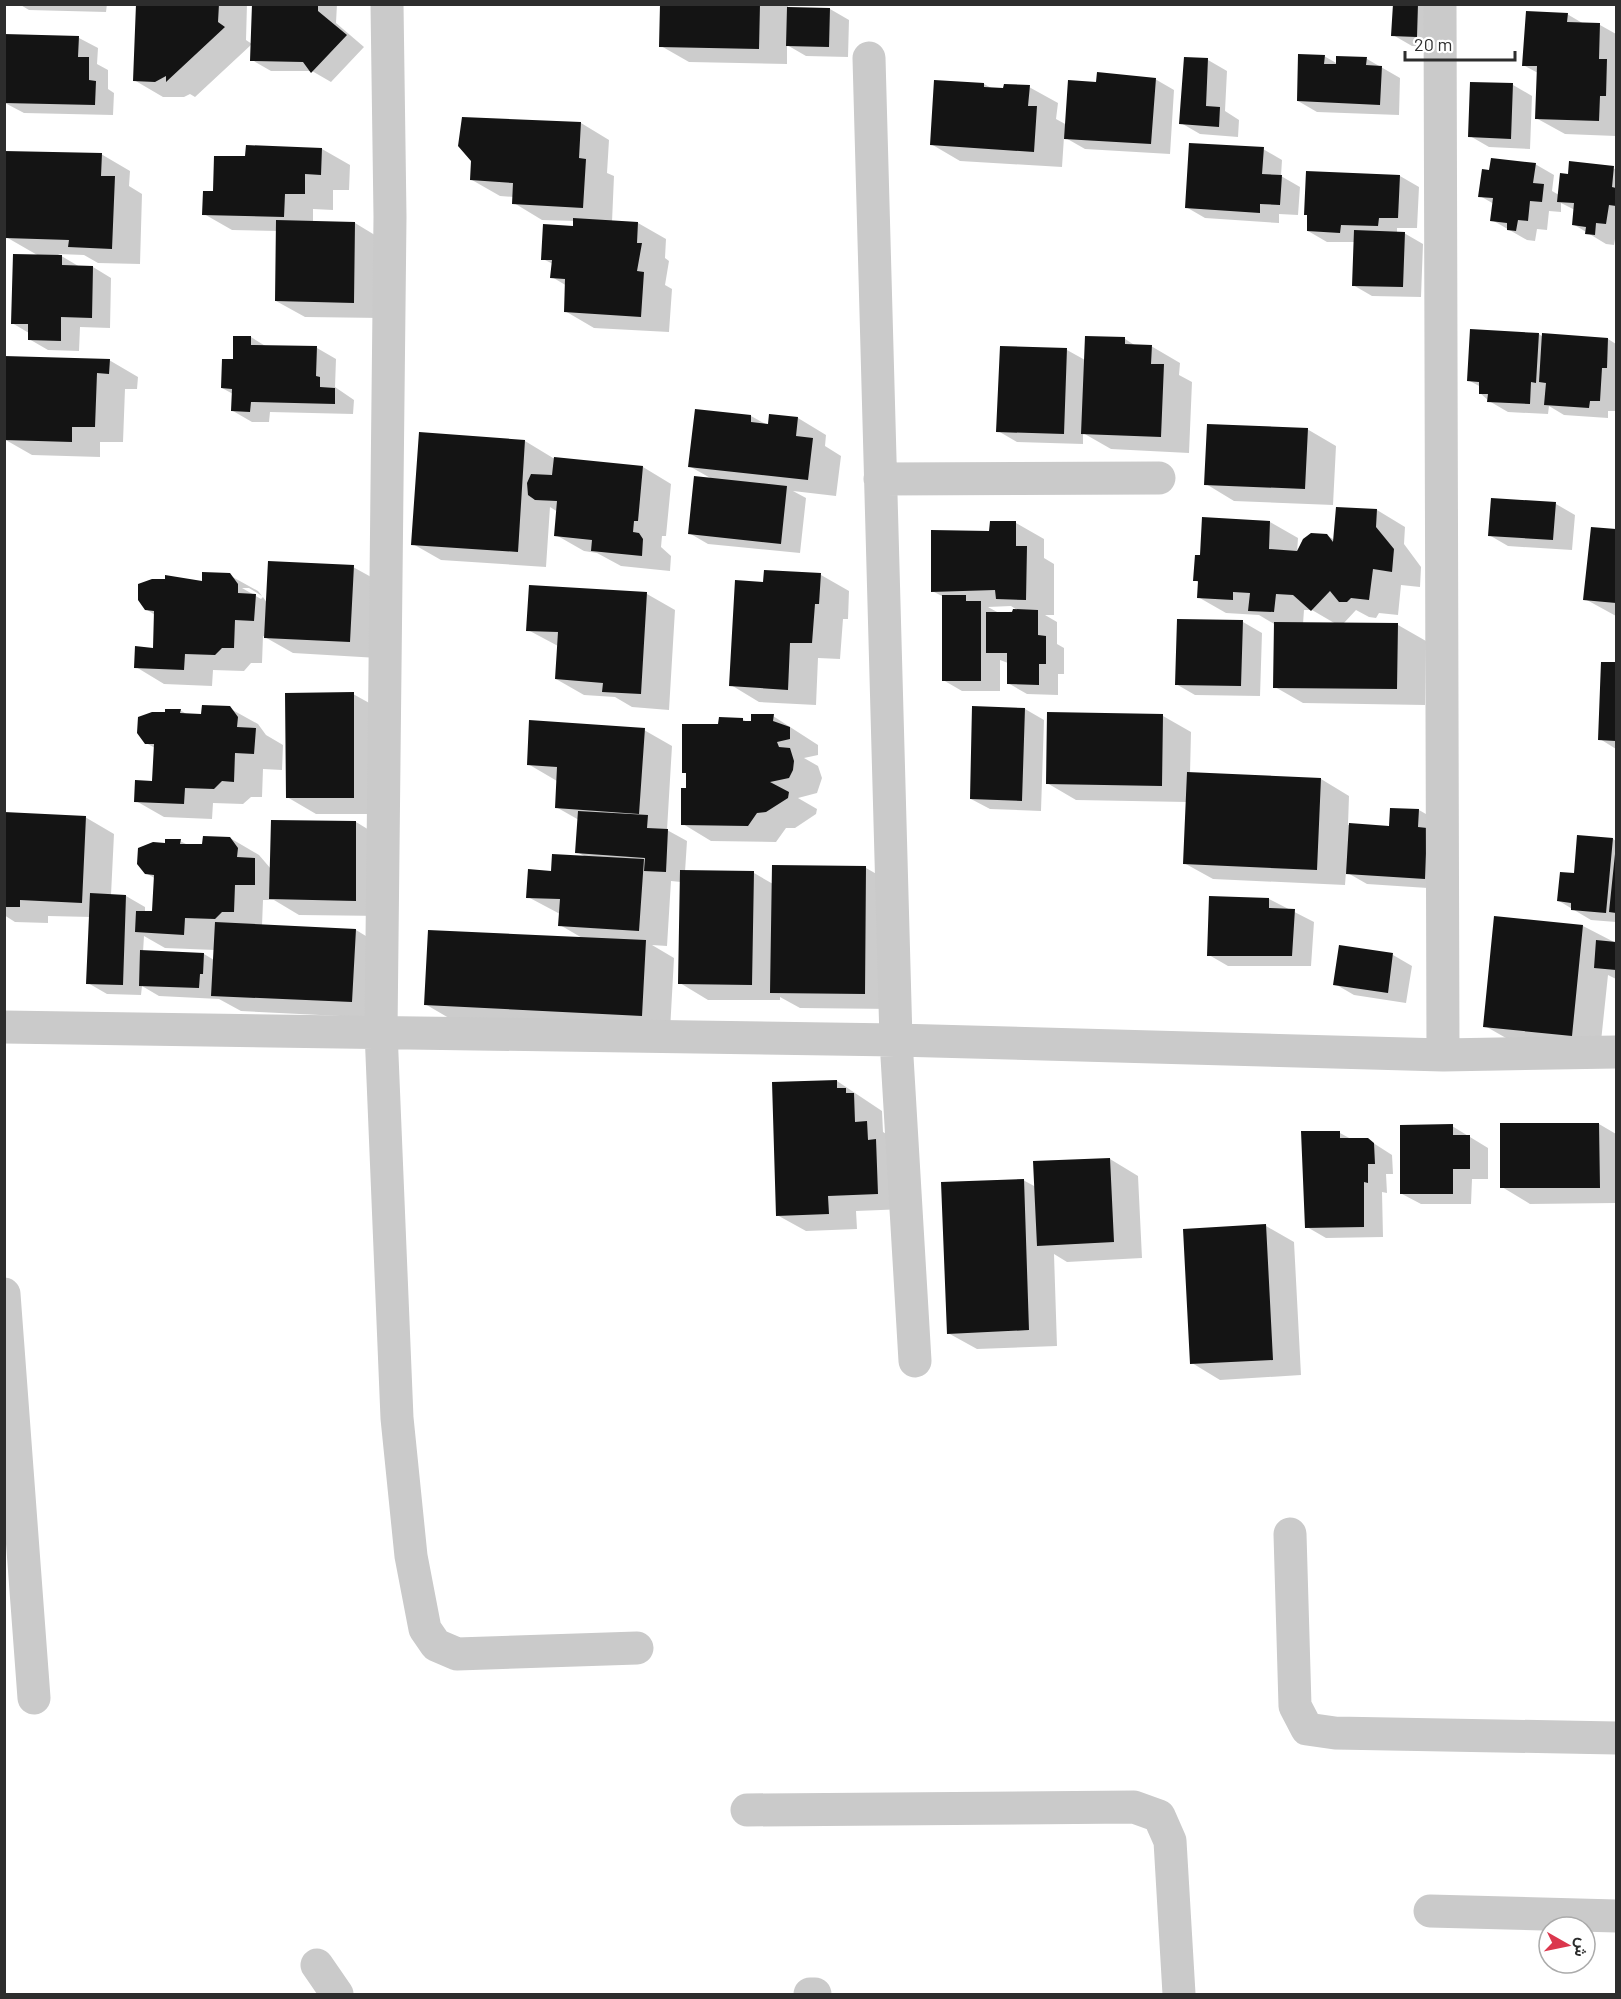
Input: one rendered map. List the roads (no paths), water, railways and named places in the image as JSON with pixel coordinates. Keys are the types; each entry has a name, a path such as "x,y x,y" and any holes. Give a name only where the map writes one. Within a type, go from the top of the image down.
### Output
{"street":[{"path":"387,4 390,217 381,1031 397,1418 411,1556 425,1629 436,1645 457,1654 637,1648"},
{"path":"1440,4 1443,1055"},
{"path":"869,58 896,1040 915,1361"},
{"path":"880,479 1159,478"},
{"path":"4,1027 896,1040 1443,1055 1617,1052"},
{"path":"4,1294 34,1698"},
{"path":"1290,1534 1295,1706 1307,1729 1335,1733 1617,1738"},
{"path":"747,1810 1134,1807 1159,1816 1170,1841 1179,1995"},
{"path":"1430,1911 1617,1916"},
{"path":"317,1965 337,1995"},
{"path":"810,1994 815,1995"}]}
